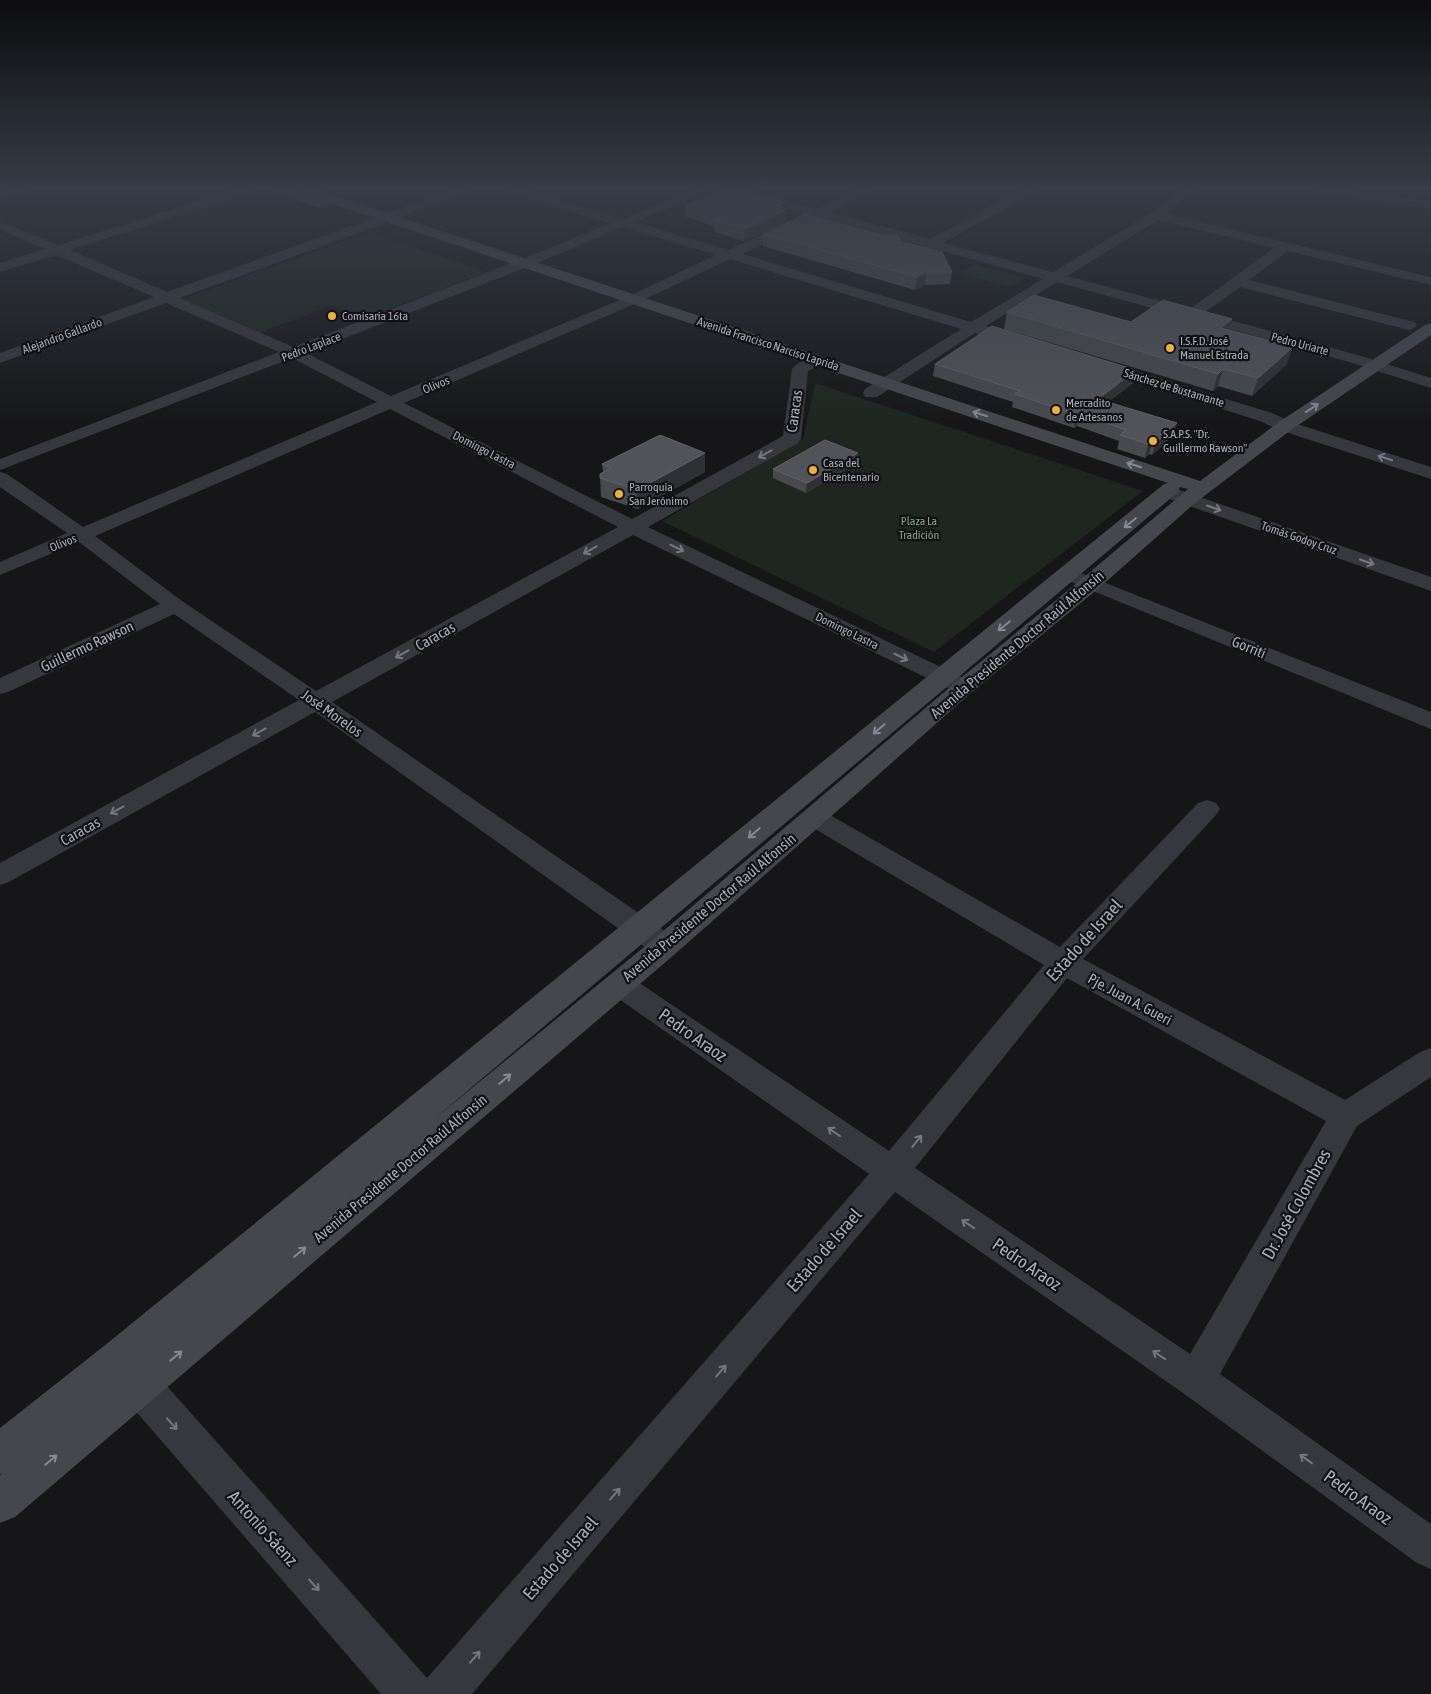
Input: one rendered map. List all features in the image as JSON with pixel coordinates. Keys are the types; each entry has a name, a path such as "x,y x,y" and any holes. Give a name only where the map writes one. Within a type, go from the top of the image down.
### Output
{"main road":[{"name":"Avenida Francisco Narciso Laprida","path":"525,269 618,306 807,365 886,383 1187,485"},
{"name":"Avenida Francisco Narciso Laprida","path":"528,269 634,300 807,365 871,393 1187,485"},
{"name":"Avenida Presidente Doctor Raúl Alfonsín","path":"1339,370 1409,325 1427,321"},
{"name":"Avenida Presidente Doctor Raúl Alfonsín","path":"5,1475 652,937 953,682 1079,579 1187,485 1285,426 1375,367 1427,321"},
{"path":"1250,428 1282,406"},
{"name":"Avenida Presidente Doctor Raúl Alfonsín","path":"128,1374 619,984 652,937 814,817 953,682"}],"street":[{"name":"Domingo Lastra","path":"101,269 294,353 633,527 953,682"},
{"name":"Alejandro Gallardo","path":"0,358 247,269"},
{"name":"Pedro Laplace","path":"0,464 509,269"},
{"name":"Olivos","path":"0,569 392,404 634,300 700,269"},
{"path":"778,269 1030,344"},
{"name":"Pedro Uriarte","path":"1021,269 1355,359 1375,367 1431,382"},
{"path":"871,393 1068,269"},
{"path":"1192,315 1256,269"},
{"path":"1382,269 1431,281"},
{"path":"1239,282 1409,325"},
{"name":"Sánchez de Bustamante","path":"1086,361 1266,417 1285,426 1431,473"},
{"name":"Caracas","path":"0,875 792,439 807,365"},
{"name":"José Morelos","path":"0,478 82,535 174,605 315,701 652,937"},
{"name":"Tomás Godoy Cruz","path":"1187,485 1431,584"},
{"name":"Gorriti","path":"1079,579 1431,721"},
{"name":"Guillermo Rawson","path":"0,687 174,605"},
{"name":"Estado de Israel","path":"443,1694 892,1172 1062,962 1207,809"},
{"name":"Pje. Juan A. Gueri","path":"814,817 1062,962 1346,1116"},
{"name":"Pedro Araoz","path":"619,984 1196,1380 1431,1549"},
{"name":"Dr. José Colombres","path":"1196,1380 1346,1116 1431,1061"},
{"name":"Antonio Sáenz","path":"128,1374 411,1694"}],"green space":[{"path":"266,269 477,269 486,272 364,318 331,305 260,333 183,299"},
{"path":"967,269 992,269 1023,278 1009,287 960,273"},
{"name":"Plaza La Tradición","path":"815,383 1143,491 934,652 662,521 803,439"}],"building":[{"path":"889,269 951,269 952,272 926,272 917,277"},
{"path":"1034,295 1131,322 1163,300 1232,319 1221,328 1293,347 1258,378 1223,369 1218,374 1007,312"},
{"path":"992,326 1136,370 1098,399 1177,423 1156,442 1153,441 1148,444 1120,435 1126,430 1079,413 1077,415 1015,394 1020,391 935,364"},
{"path":"660,435 705,453 637,490 600,478 600,474 611,468 602,464"},
{"path":"825,440 858,453 807,483 773,469"}],"place":[{"name":"Comisaría 16ta","path":"332,316"},
{"name":"I.S.F.D. José Manuel Estrada","path":"1170,348"},
{"name":"Mercadito de Artesanos","path":"1056,410"},
{"name":"S.A.P.S. \"Dr. Guillermo Rawson\"","path":"1153,441"},
{"name":"Casa del Bicentenario","path":"813,470"},
{"name":"Parroquia San Jerónimo","path":"619,494"}]}
